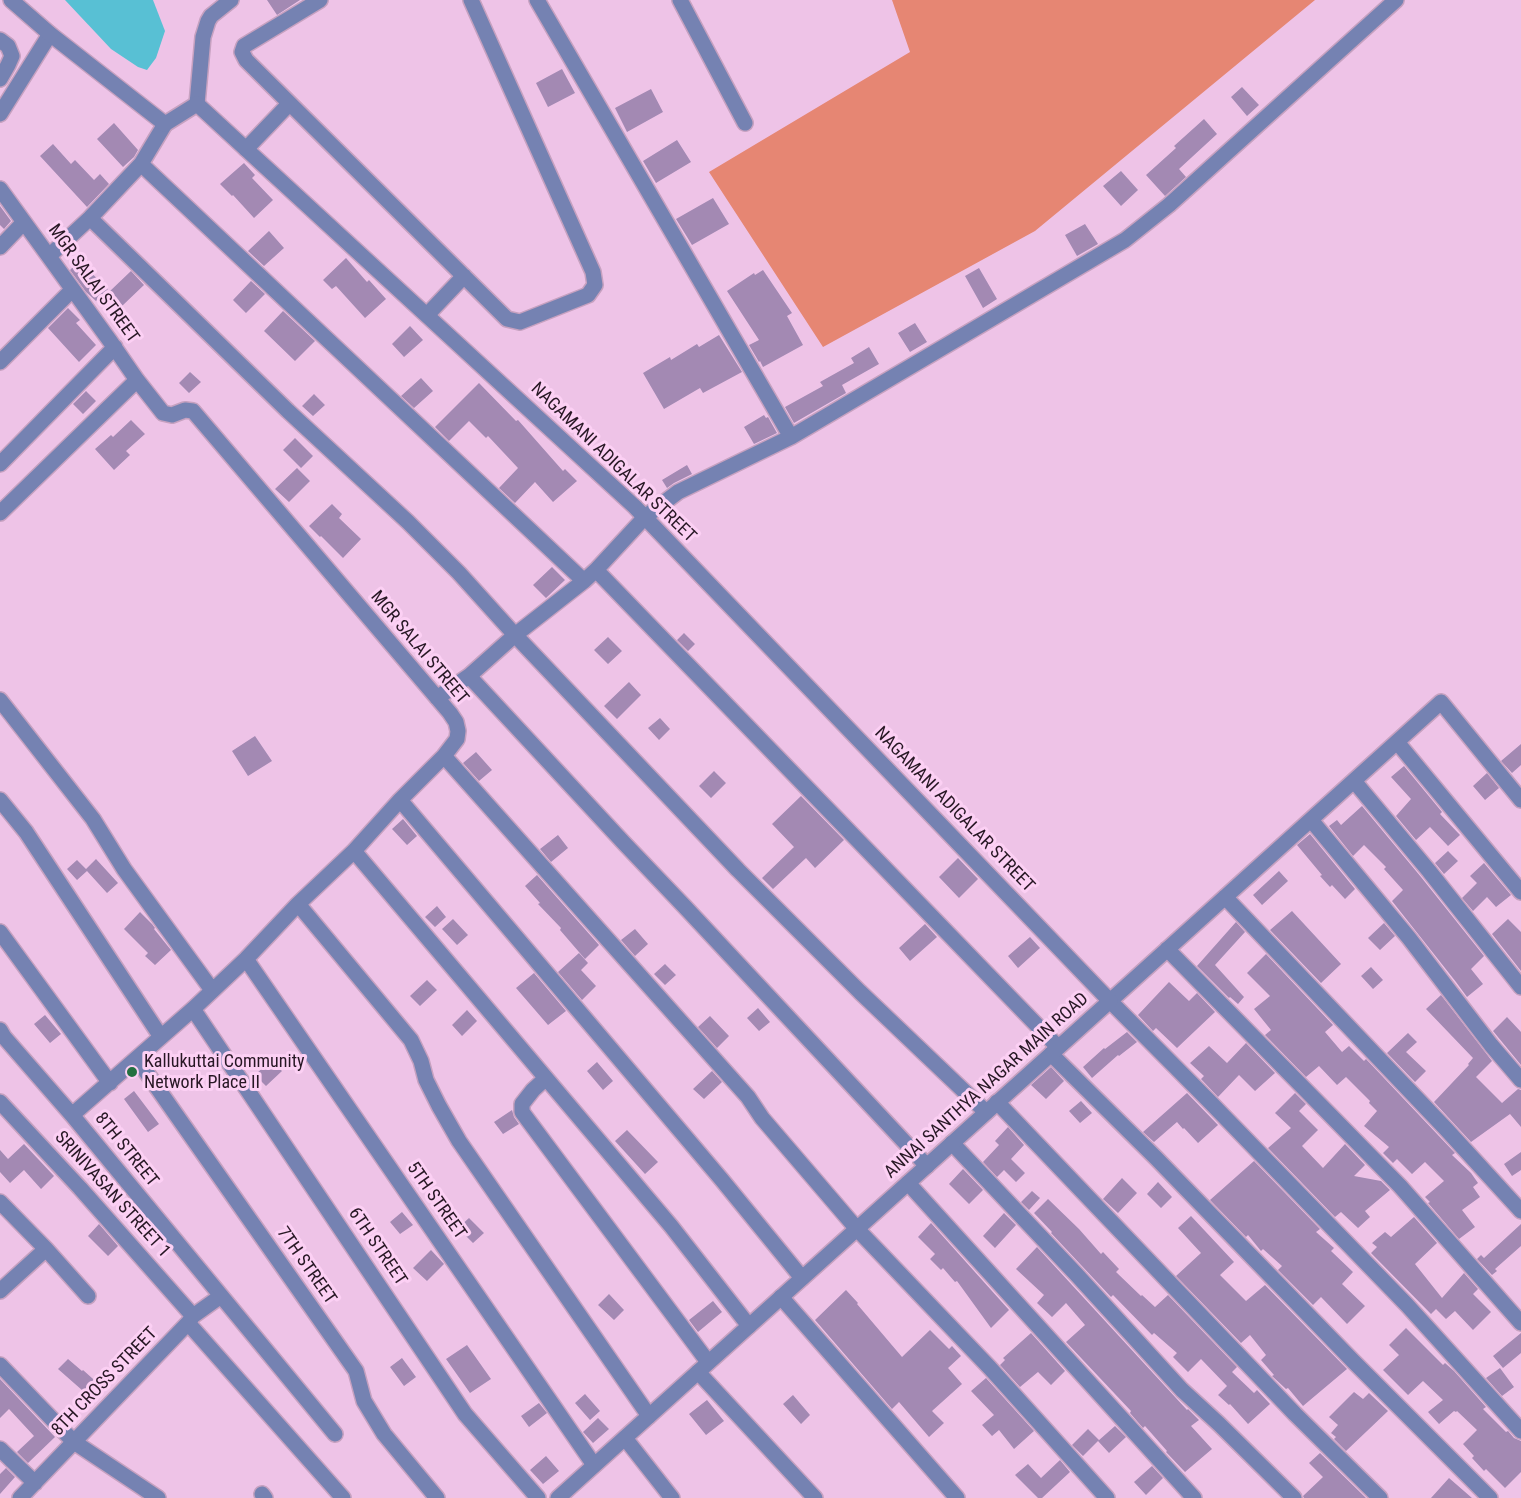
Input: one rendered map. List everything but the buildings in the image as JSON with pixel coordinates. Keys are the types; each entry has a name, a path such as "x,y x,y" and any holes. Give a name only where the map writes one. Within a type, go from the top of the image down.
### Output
{"street":[{"path":"11,0 50,34 165,123"},
{"path":"49,256 90,218 141,164 165,123 197,104 203,37 208,21 231,0"},
{"path":"320,0 244,46 242,52 246,60 507,319 520,322 588,295 595,285 593,272 471,0"},
{"path":"537,0 791,437"},
{"path":"680,0 745,123"},
{"path":"437,698 469,676 584,581 645,517 678,492 791,437 1125,240 1169,206 1396,0"},
{"path":"0,114 50,34"},
{"path":"0,40 8,46 12,56 0,78"},
{"name":"NAGAMANI ADIGALAR STREET","path":"197,104 645,517 1110,1001 1407,1305 1521,1431"},
{"path":"246,149 289,104"},
{"path":"141,164 584,581"},
{"name":"MGR SALAI STREET","path":"0,189 163,413 172,415 185,410 193,411 450,713 456,722 458,731 457,739 444,756 354,851 298,904 246,959 193,1009 72,1115"},
{"path":"90,218 288,411 408,522 459,573 515,636 746,878 860,992 992,1107 1380,1498"},
{"path":"0,247 24,222"},
{"path":"427,315 464,276"},
{"path":"0,362 72,290"},
{"path":"0,464 114,347"},
{"path":"0,513 137,380"},
{"path":"596,570 1156,1158 1490,1498"},
{"path":"469,676 622,843 685,907 927,1166"},
{"path":"0,700 93,819 124,869 212,990"},
{"name":"ANNAI SANTHYA NAGAR MAIN ROAD","path":"558,1498 1441,702 1521,800"},
{"path":"1397,742 1521,892"},
{"path":"444,756 748,1097 762,1118 857,1229 990,1368 1107,1498"},
{"path":"1354,781 1521,987"},
{"path":"0,800 26,832 161,1037"},
{"path":"400,800 715,1170 802,1278"},
{"path":"1311,820 1409,938 1491,1045 1521,1080"},
{"path":"354,851 671,1227 749,1326"},
{"path":"1225,897 1521,1211"},
{"path":"298,904 411,1040 422,1061 426,1080 459,1141 649,1416"},
{"path":"0,932 110,1083"},
{"path":"1167,949 1400,1186 1521,1323"},
{"name":"5TH STREET","path":"246,959 594,1465"},
{"name":"6TH STREET","path":"193,1009 465,1414 538,1498"},
{"name":"8TH STREET","path":"0,1030 336,1434"},
{"name":"7TH STREET","path":"136,1059 356,1371 364,1401 384,1434 437,1498"},
{"path":"546,1078 527,1096 522,1104 522,1112 703,1367 815,1498"},
{"name":"SRINIVASAN STREET 1","path":"0,1102 80,1188 343,1498"},
{"path":"952,1143 1182,1390 1220,1424 1294,1498"},
{"path":"908,1183 1194,1498"},
{"path":"0,1202 88,1296"},
{"path":"0,1291 46,1249"},
{"name":"8TH CROSS STREET","path":"20,1498 191,1320 221,1296"},
{"path":"781,1297 957,1498"},
{"path":"0,1365 74,1443 158,1498"},
{"path":"624,1438 672,1498"},
{"path":"0,1449 35,1483"}],"shaded area":[{"path":"892,0 1315,0 1035,231 823,347 709,172 910,52"}],"water":[{"path":"65,0 153,0 165,31 156,58 147,70 138,67 111,49"}],"place":[{"name":"Kallukuttai Community Network Place II","path":"132,1072"}]}
